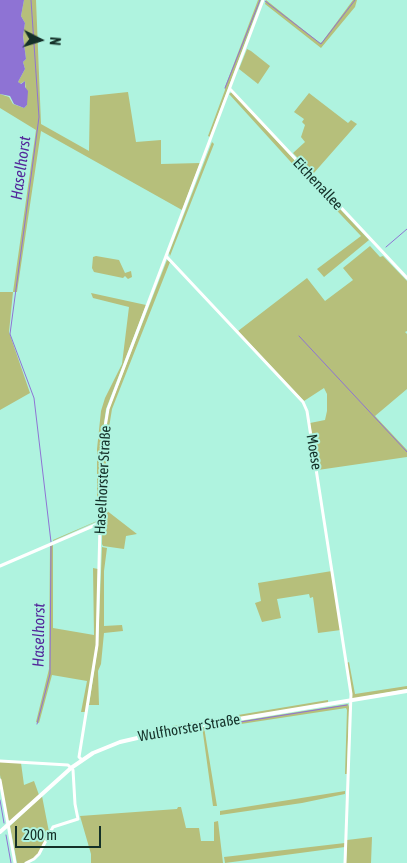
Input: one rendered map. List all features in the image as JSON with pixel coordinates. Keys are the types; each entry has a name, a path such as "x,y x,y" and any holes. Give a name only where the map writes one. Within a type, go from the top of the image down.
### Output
{"street":[{"name":"Haselhorster Straße","path":"82,760 79,757 97,645 102,445 108,409 263,0"},
{"name":"Eichenallee","path":"230,89 407,278"},
{"name":"Moese","path":"166,256 303,402 307,411 324,511 351,700 345,863"},
{"path":"0,566 100,523"},
{"name":"Wulfhorster Straße","path":"0,832 71,768 108,746 150,734 407,691"},
{"path":"0,761 68,765 73,770 78,819 53,827 39,854 26,863"},
{"path":"0,780 15,863"}],"green space":[{"path":"24,0 36,0 41,124 89,151 90,96 128,92 136,142 161,140 161,164 200,163 182,210 41,131 17,292 13,292 36,130 0,108 0,94 9,97 13,104 24,108 27,105 25,81 20,84 18,82 25,69 23,62 26,59 23,35 25,23 21,16"},
{"path":"258,0 261,0 210,137 208,136 225,87"},
{"path":"266,0 320,43 353,0 357,0 355,7 321,48 265,4"},
{"path":"247,49 270,66 258,84 239,69"},
{"path":"232,92 322,190 319,193 229,94"},
{"path":"309,93 348,123 351,120 357,124 313,174 293,153 305,142 301,137 305,125 302,122 304,119 294,112"},
{"path":"212,142 214,144 170,256 169,253"},
{"path":"326,194 369,240 324,277 317,269 361,236 323,196"},
{"path":"370,246 380,257 383,256 407,281 407,331 405,332 407,334 407,389 375,416 407,450 407,457 318,470 310,423 325,420 327,394 324,388 304,401 238,331 307,278 325,301 353,280 343,268"},
{"path":"93,257 119,260 125,273 131,271 132,277 128,279 125,276 123,278 94,272 92,268"},
{"path":"167,260 170,262 112,409 106,446 106,510 137,534 126,536 124,549 103,546 103,445 109,409"},
{"path":"0,292 13,292 9,332 30,393 0,410"},
{"path":"91,293 146,305 106,409 101,445 98,521 53,541 97,521 97,449 101,411 105,398 122,364 129,307 93,298"},
{"path":"53,545 53,628 94,635 93,568 98,569 97,644 86,712 81,712 87,681 52,675 39,723 36,722 49,669 50,546"},
{"path":"102,547 107,548 104,571 104,626 122,625 123,631 104,633 101,664 98,671 99,705 89,705 98,645"},
{"path":"332,571 341,630 318,633 313,597 310,598 309,594 277,599 281,618 262,622 255,603 261,601 258,583"},
{"path":"349,662 355,694 407,686 407,689 352,699 347,663"},
{"path":"328,700 328,703 174,728 172,726"},
{"path":"348,704 347,774 345,774 346,708 208,729 209,726"},
{"path":"202,726 204,727 217,806 213,806"},
{"path":"0,761 21,763 24,785 34,781 39,795 11,821 8,820 0,775"},
{"path":"345,791 345,794 302,803 220,815 220,811"},
{"path":"42,796 49,832 39,854 34,859 24,863 17,863 10,826"},
{"path":"181,807 186,828 199,828 201,841 214,841 214,822 218,821 223,863 91,863 91,854 80,816 177,809"},
{"path":"372,837 371,863 346,863 347,840"},
{"path":"345,843 345,847 225,863 224,857"}],"shaded area":[{"path":"0,0 24,0 21,16 25,23 23,36 26,59 23,62 25,69 18,82 21,84 25,81 25,87 28,91 27,105 24,108 14,104 10,96 0,94"}],"waterway":[{"name":"Haselhorst","path":"31,0 39,117 10,334 34,398 51,542"},
{"path":"225,88 260,0"},
{"path":"265,1 321,44 355,0"},
{"path":"386,247 407,229"},
{"path":"299,336 407,452"},
{"name":"Haselhorst","path":"37,724 50,674 51,546"},
{"path":"209,727 347,705"},
{"path":"0,800 4,823"},
{"path":"6,835 11,863"}]}
